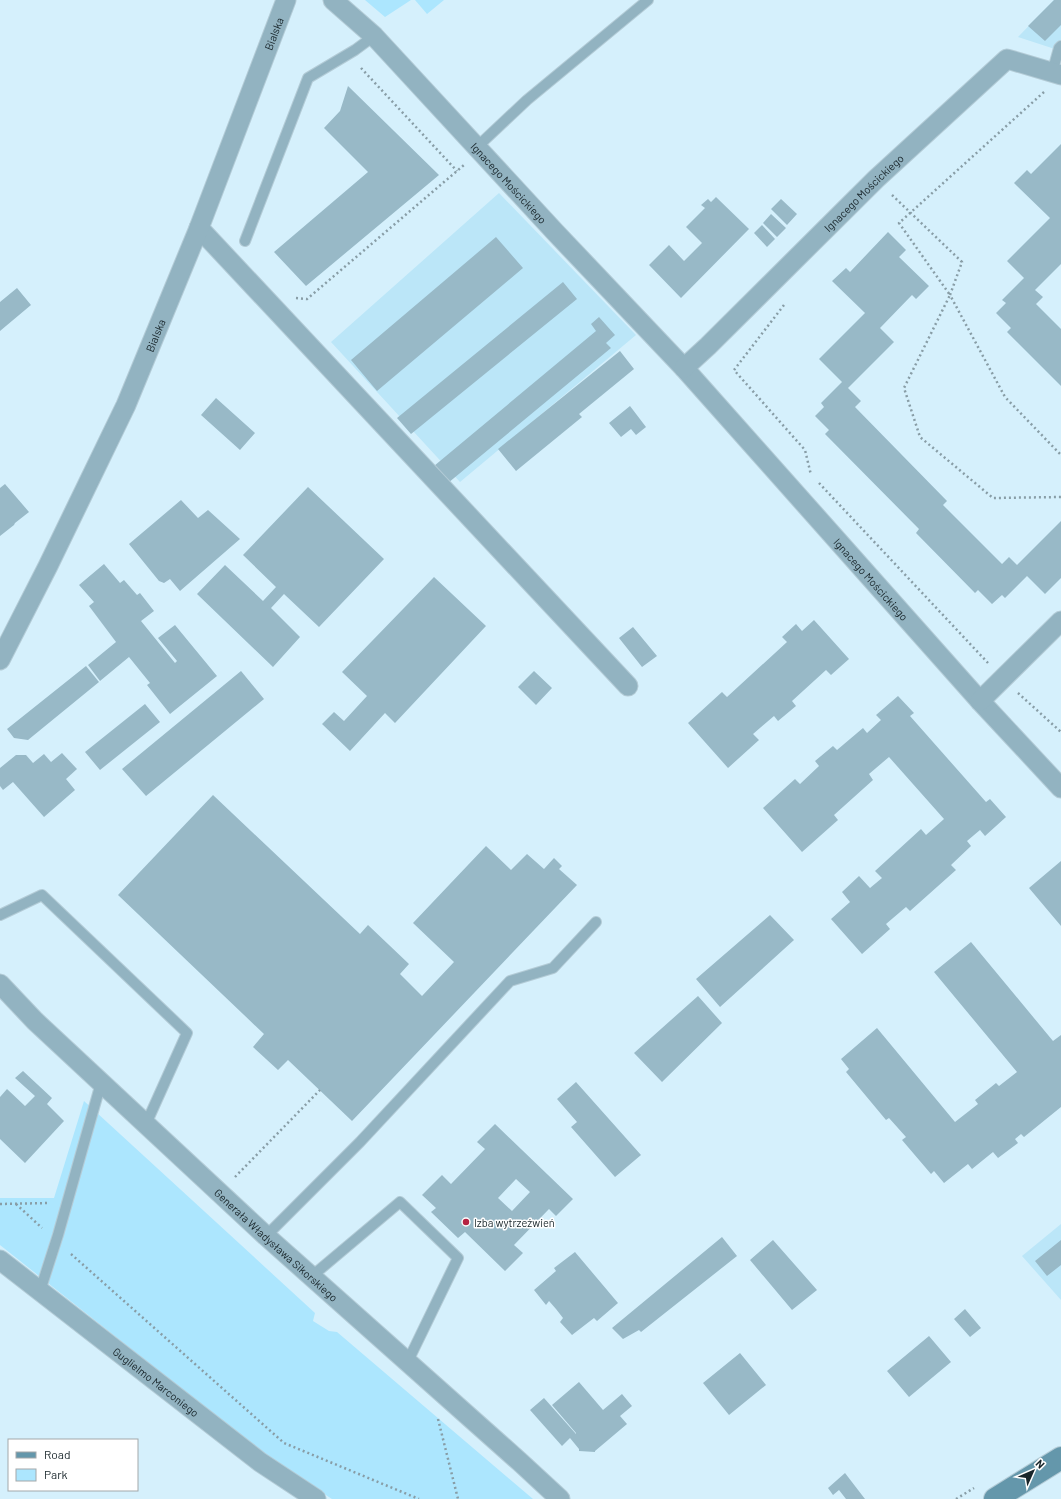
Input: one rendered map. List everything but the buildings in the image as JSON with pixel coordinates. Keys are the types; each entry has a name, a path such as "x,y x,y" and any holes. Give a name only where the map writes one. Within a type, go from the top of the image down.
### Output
{"street":[{"name":"Bialska","path":"0,660 48,566 126,405 199,228 286,0"},
{"name":"Ignacego Mościckiego","path":"333,0 374,36 555,232 684,368 980,700 1061,788"},
{"name":"Ignacego Mościckiego","path":"684,368 876,179 1007,59 1057,74"},
{"path":"199,228 628,686"},
{"path":"980,700 1061,621"},
{"name":"Generała Władysława Sikorskiego","path":"0,984 35,1021 266,1236 408,1361 560,1499"},
{"name":"Guglielmo Marconiego","path":"0,1260 260,1462 316,1499"},
{"path":"995,1499 1061,1458"}],"lane":[{"path":"479,148 527,100 648,0"},
{"path":"245,242 308,78 348,54 374,36"},
{"path":"1057,74 1059,48 1061,46"},
{"path":"0,915 42,895 187,1033 146,1124"},
{"path":"266,1236 360,1142 510,981 553,968 596,922"},
{"path":"40,1291 56,1241 101,1083"},
{"path":"312,1276 400,1202 458,1258 408,1361"}],"path":[{"path":"348,54 457,171"},
{"path":"1046,91 898,223 950,295 1005,397 1061,455"},
{"path":"292,293 297,299 307,299 457,171 479,148"},
{"path":"876,179 962,262 950,295 904,388 920,437 993,498 1061,497"},
{"path":"787,301 734,370 805,450 810,474 1002,679 1061,732"},
{"path":"220,1193 320,1090"},
{"path":"0,1204 67,1202"},
{"path":"16,1204 284,1443 419,1499"},
{"path":"436,1415 458,1499"}],"shaded area":[{"path":"1054,0 1061,0 1061,51 1018,37"},
{"path":"499,193 636,335 460,482 331,342"},
{"path":"1061,1224 1061,1300 1022,1256"}],"green space":[{"path":"365,0 411,0 385,17"},
{"path":"415,0 444,0 427,14"},
{"path":"84,1101 315,1313 313,1321 329,1331 337,1332 533,1499 332,1499 266,1456 0,1245 0,1198 54,1198"}],"place":[{"name":"Izba wytrzeźwień","path":"466,1222"}]}
